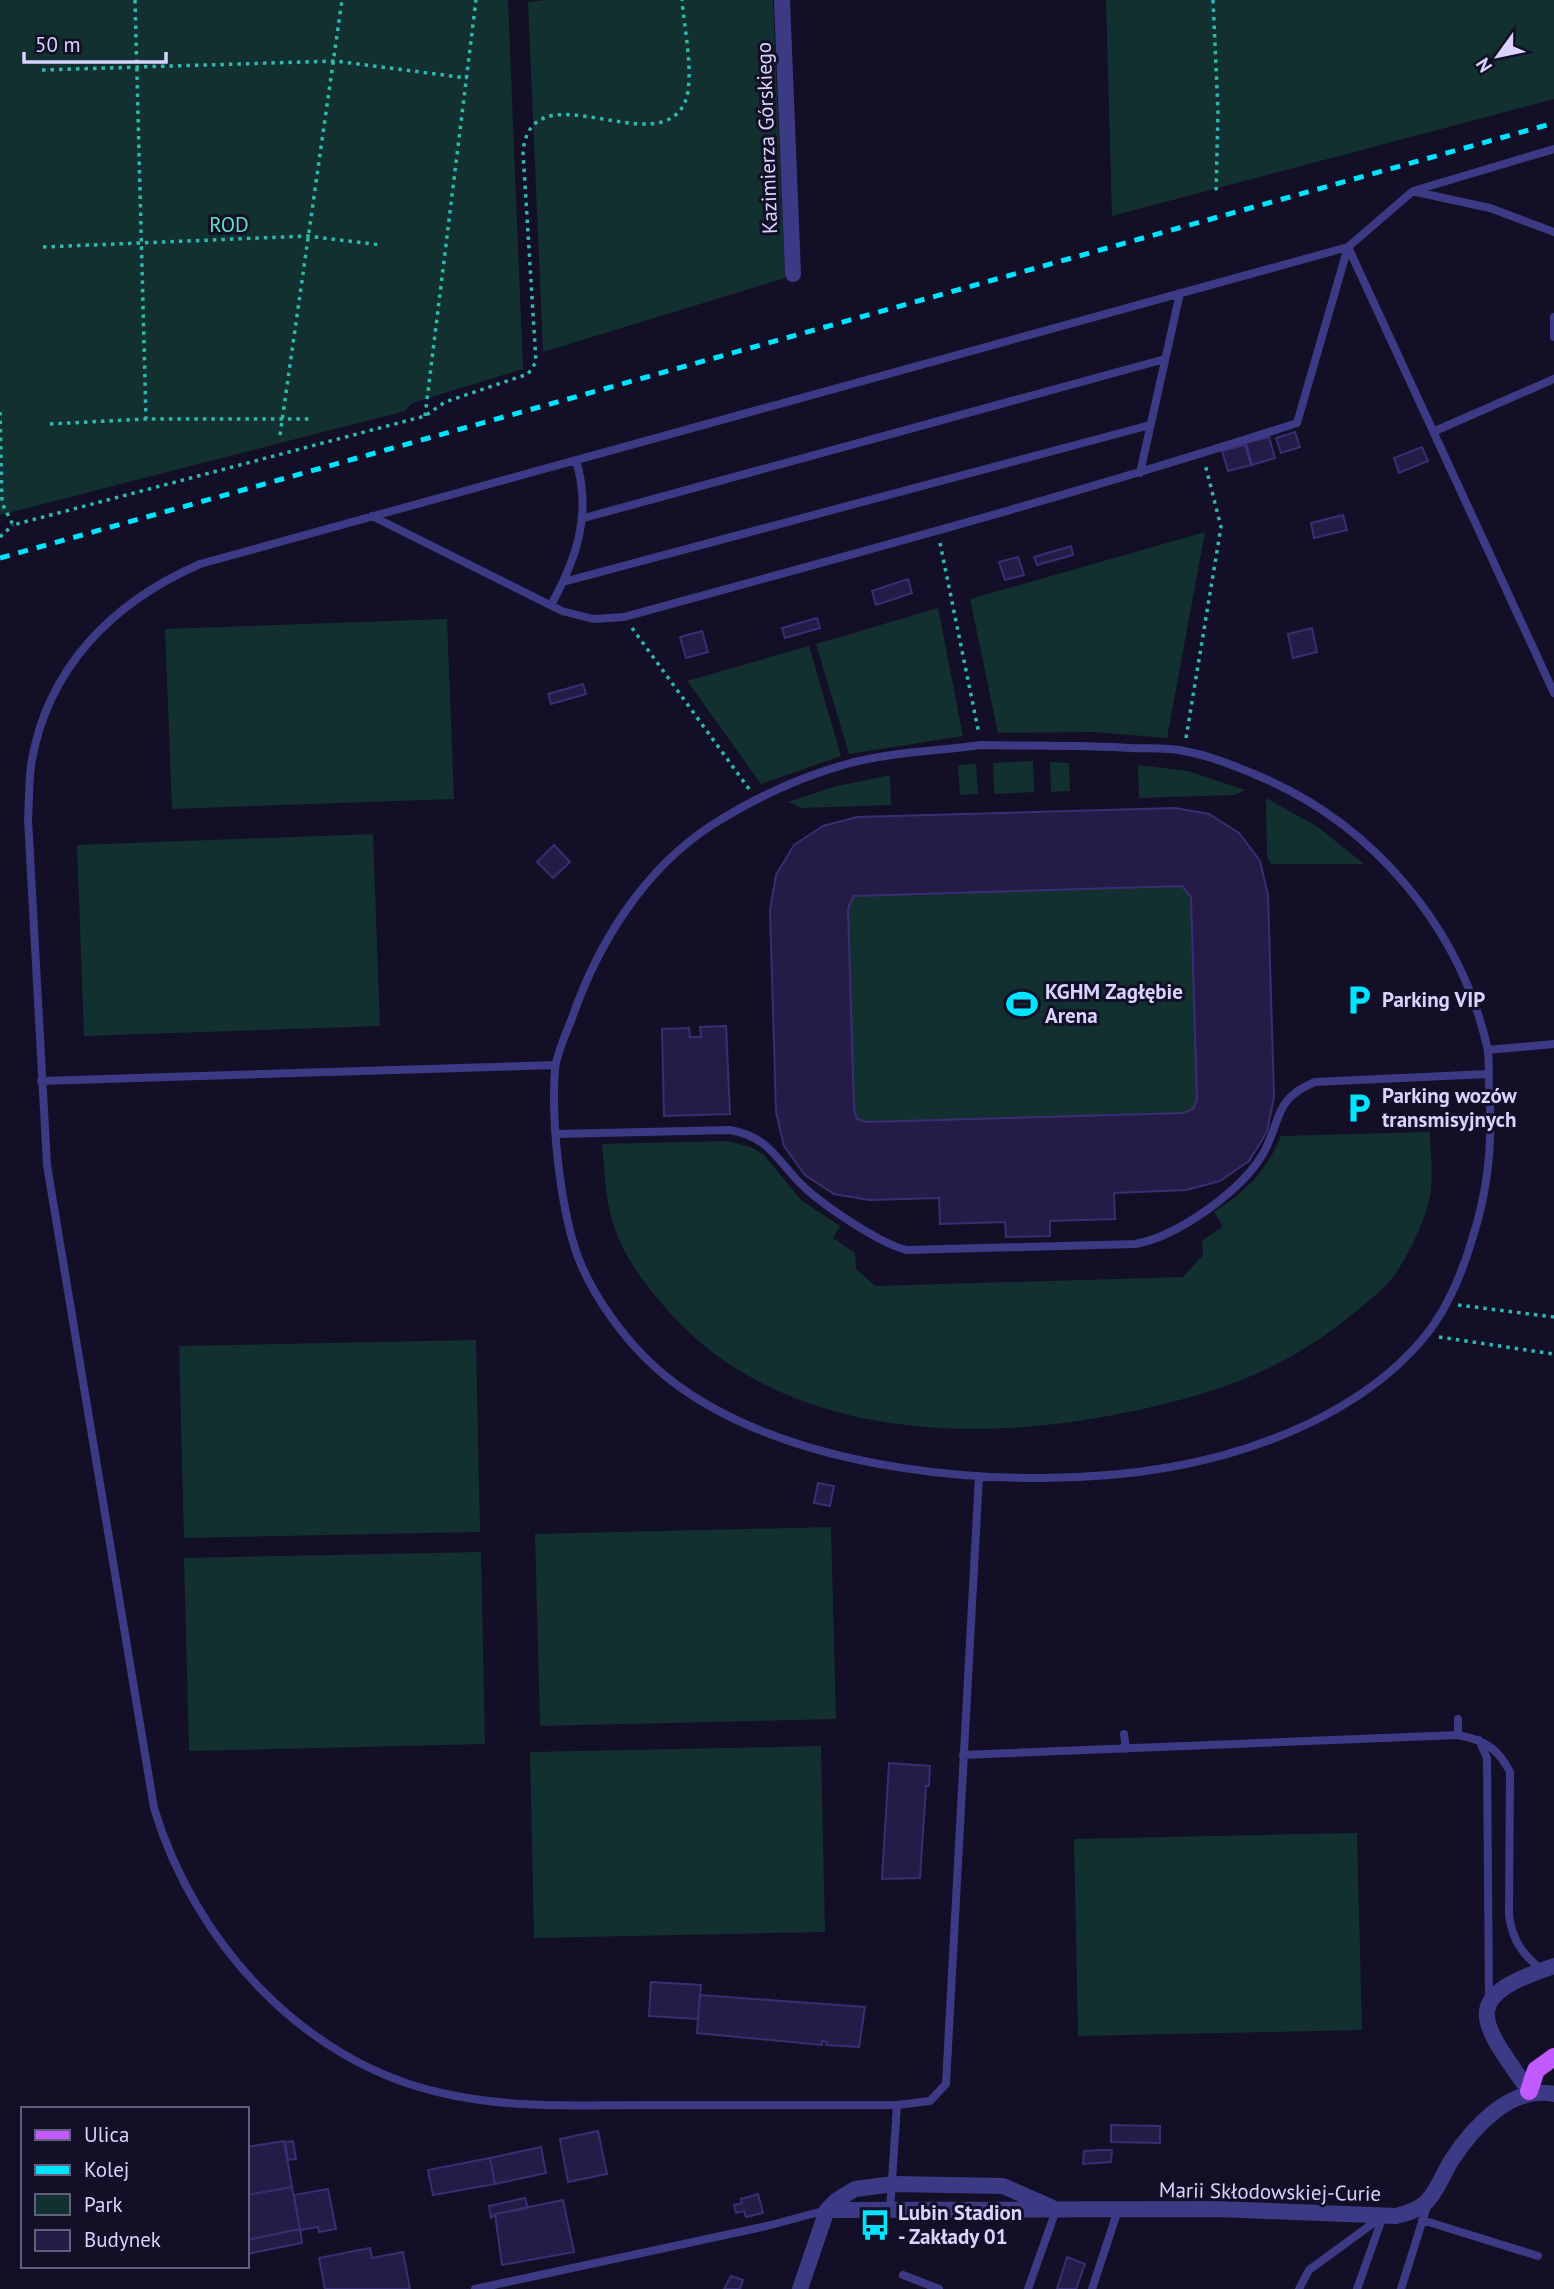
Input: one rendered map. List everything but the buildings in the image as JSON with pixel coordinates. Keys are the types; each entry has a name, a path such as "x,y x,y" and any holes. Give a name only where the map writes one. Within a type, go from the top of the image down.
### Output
{"main road":[{"path":"1529,2091 1536,2070 1554,2057"}],"street":[{"name":"Kazimierza Górskiego","path":"782,0 793,274"},
{"path":"1529,2091 1493,2039 1486,2018 1489,2000 1500,1988 1548,1968"},
{"path":"1429,2200 1468,2140 1498,2110 1529,2091 1554,2094"},
{"name":"Marii Skłodowskiej-Curie","path":"827,2210 855,2189 894,2184 1003,2186 1056,2210"},
{"name":"Marii Skłodowskiej-Curie","path":"827,2210 1218,2209 1382,2216 1412,2212 1429,2200"},
{"path":"800,2289 827,2210"}],"lane":[{"path":"979,1476 946,2084 930,2101 897,2105 514,2106 439,2093 398,2079 339,2050 285,2012 237,1962 191,1896 163,1838 154,1808 47,1165 29,819 31,765 43,721 61,678 90,639 125,606 161,581 200,564 1348,247 1413,191 1554,149"},
{"path":"1413,191 1490,208 1554,232"},
{"path":"1348,247 1554,693"},
{"path":"372,516 562,611 593,619 624,617 937,531 1140,473 1297,424 1348,247"},
{"path":"1140,473 1180,293"},
{"path":"1554,317 1554,337"},
{"path":"584,518 1166,359"},
{"path":"1435,431 1554,379"},
{"path":"563,582 1150,425"},
{"path":"551,605 563,582 584,518 584,486 576,460"},
{"path":"981,745 1093,746 1184,751 1261,777 1310,803 1356,834 1400,874 1441,933 1469,993 1488,1050 1493,1130 1483,1202 1465,1266 1446,1304 1426,1335 1363,1394 1298,1428 1239,1449 1173,1466 1045,1478 979,1476 868,1461 761,1431 707,1405 655,1367 614,1321 578,1258 562,1189 555,1065 583,985 608,937 652,874 705,829 757,799 850,763 981,745"},
{"path":"1488,1050 1554,1044"},
{"path":"41,1081 555,1065"},
{"path":"557,1134 730,1130 750,1133 765,1143 812,1193 883,1241 907,1250 1135,1244 1173,1231 1243,1179 1264,1153 1283,1103 1296,1090 1315,1082 1488,1074"},
{"path":"1458,1719 1458,1735"},
{"path":"1124,1734 1126,1749"},
{"path":"962,1755 1458,1735 1479,1740 1502,1756 1510,1772 1509,1916 1513,1938 1526,1957 1548,1968"},
{"path":"1479,1740 1487,1758 1489,2000"},
{"path":"891,2210 897,2105"},
{"path":"1401,2289 1429,2200"},
{"path":"475,2289 767,2227 827,2210"},
{"path":"1028,2289 1056,2210"},
{"path":"1091,2289 1118,2210"},
{"path":"1299,2289 1308,2270 1382,2216"},
{"path":"1357,2289 1382,2216"},
{"path":"1423,2220 1538,2256"},
{"path":"902,2276 939,2289"}],"path":[{"path":"135,0 146,419"},
{"path":"280,435 342,0"},
{"path":"425,416 475,0"},
{"path":"0,537 13,525 425,416 445,402 513,380 533,368 536,362 523,152 525,133 534,124 560,115 656,124 668,121 678,113 686,100 689,81 682,0"},
{"path":"1213,0 1218,111 1216,194"},
{"path":"42,70 335,61 467,78"},
{"path":"43,247 307,236 381,245"},
{"path":"0,412 2,503 13,525"},
{"path":"50,424 146,419 310,419"},
{"path":"1184,751 1221,527 1203,454"},
{"path":"937,531 981,745"},
{"path":"624,617 757,799"},
{"path":"1446,1304 1554,1317"},
{"path":"1426,1335 1554,1354"}],"green space":[{"name":"ROD","path":"0,0 508,0 523,369 412,403 405,411 0,515"},
{"path":"773,0 785,278 543,352 528,2"},
{"path":"1106,0 1554,0 1554,99 1112,216"},
{"path":"1205,532 1167,738 1094,732 998,733 970,599"},
{"path":"938,608 963,736 849,754 816,644"},
{"path":"447,619 454,799 172,809 165,629"},
{"path":"809,646 841,756 761,784 687,681"},
{"path":"1033,761 1034,792 994,794 993,763"},
{"path":"1050,762 1069,763 1070,791 1051,792"},
{"path":"976,764 978,794 960,795 958,765"},
{"path":"1138,765 1188,771 1245,790 1234,795 1139,798"},
{"path":"890,775 891,805 802,808 788,802 833,787"},
{"path":"1266,798 1318,827 1364,864 1271,864 1267,856"},
{"name":"KGHM Zagłębie Arena","path":"1175,808 1209,814 1239,833 1260,861 1268,895 1274,1097 1267,1132 1249,1161 1220,1181 1186,1190 1114,1193 1050,1221 1050,1236 1006,1237 1005,1222 940,1224 939,1198 805,1175 784,1146 776,1112 770,910 776,875 794,845 823,826 857,817"},
{"path":"373,834 380,1026 84,1036 77,845"},
{"path":"1430,1132 1431,1189 1423,1221 1407,1254 1382,1289 1312,1344 1244,1379 1168,1403 1103,1417 1035,1426 966,1429 898,1424 832,1411 770,1387 713,1352 663,1305 628,1257 610,1214 602,1144 728,1141 751,1147 764,1155 801,1200 840,1226 833,1238 855,1253 856,1269 875,1286 1183,1277 1203,1255 1202,1241 1223,1226 1214,1212 1254,1180 1269,1160 1281,1136"},
{"path":"476,1340 480,1532 184,1538 179,1346"},
{"path":"831,1527 836,1719 540,1726 535,1534"},
{"path":"481,1552 485,1744 189,1751 184,1558"},
{"path":"821,1746 825,1932 534,1938 530,1752"},
{"path":"1357,1833 1362,2030 1078,2036 1074,1839"}],"railway":[{"path":"0,558 1554,123"}],"place":[{"name":"Parking VIP","path":"1359,1000"},
{"name":"KGHM Zagłębie Arena","path":"1022,1004"},
{"name":"Parking wozów transmisyjnych","path":"1359,1108"},
{"name":"Lubin Stadion - Zakłady 01","path":"875,2225"}]}
